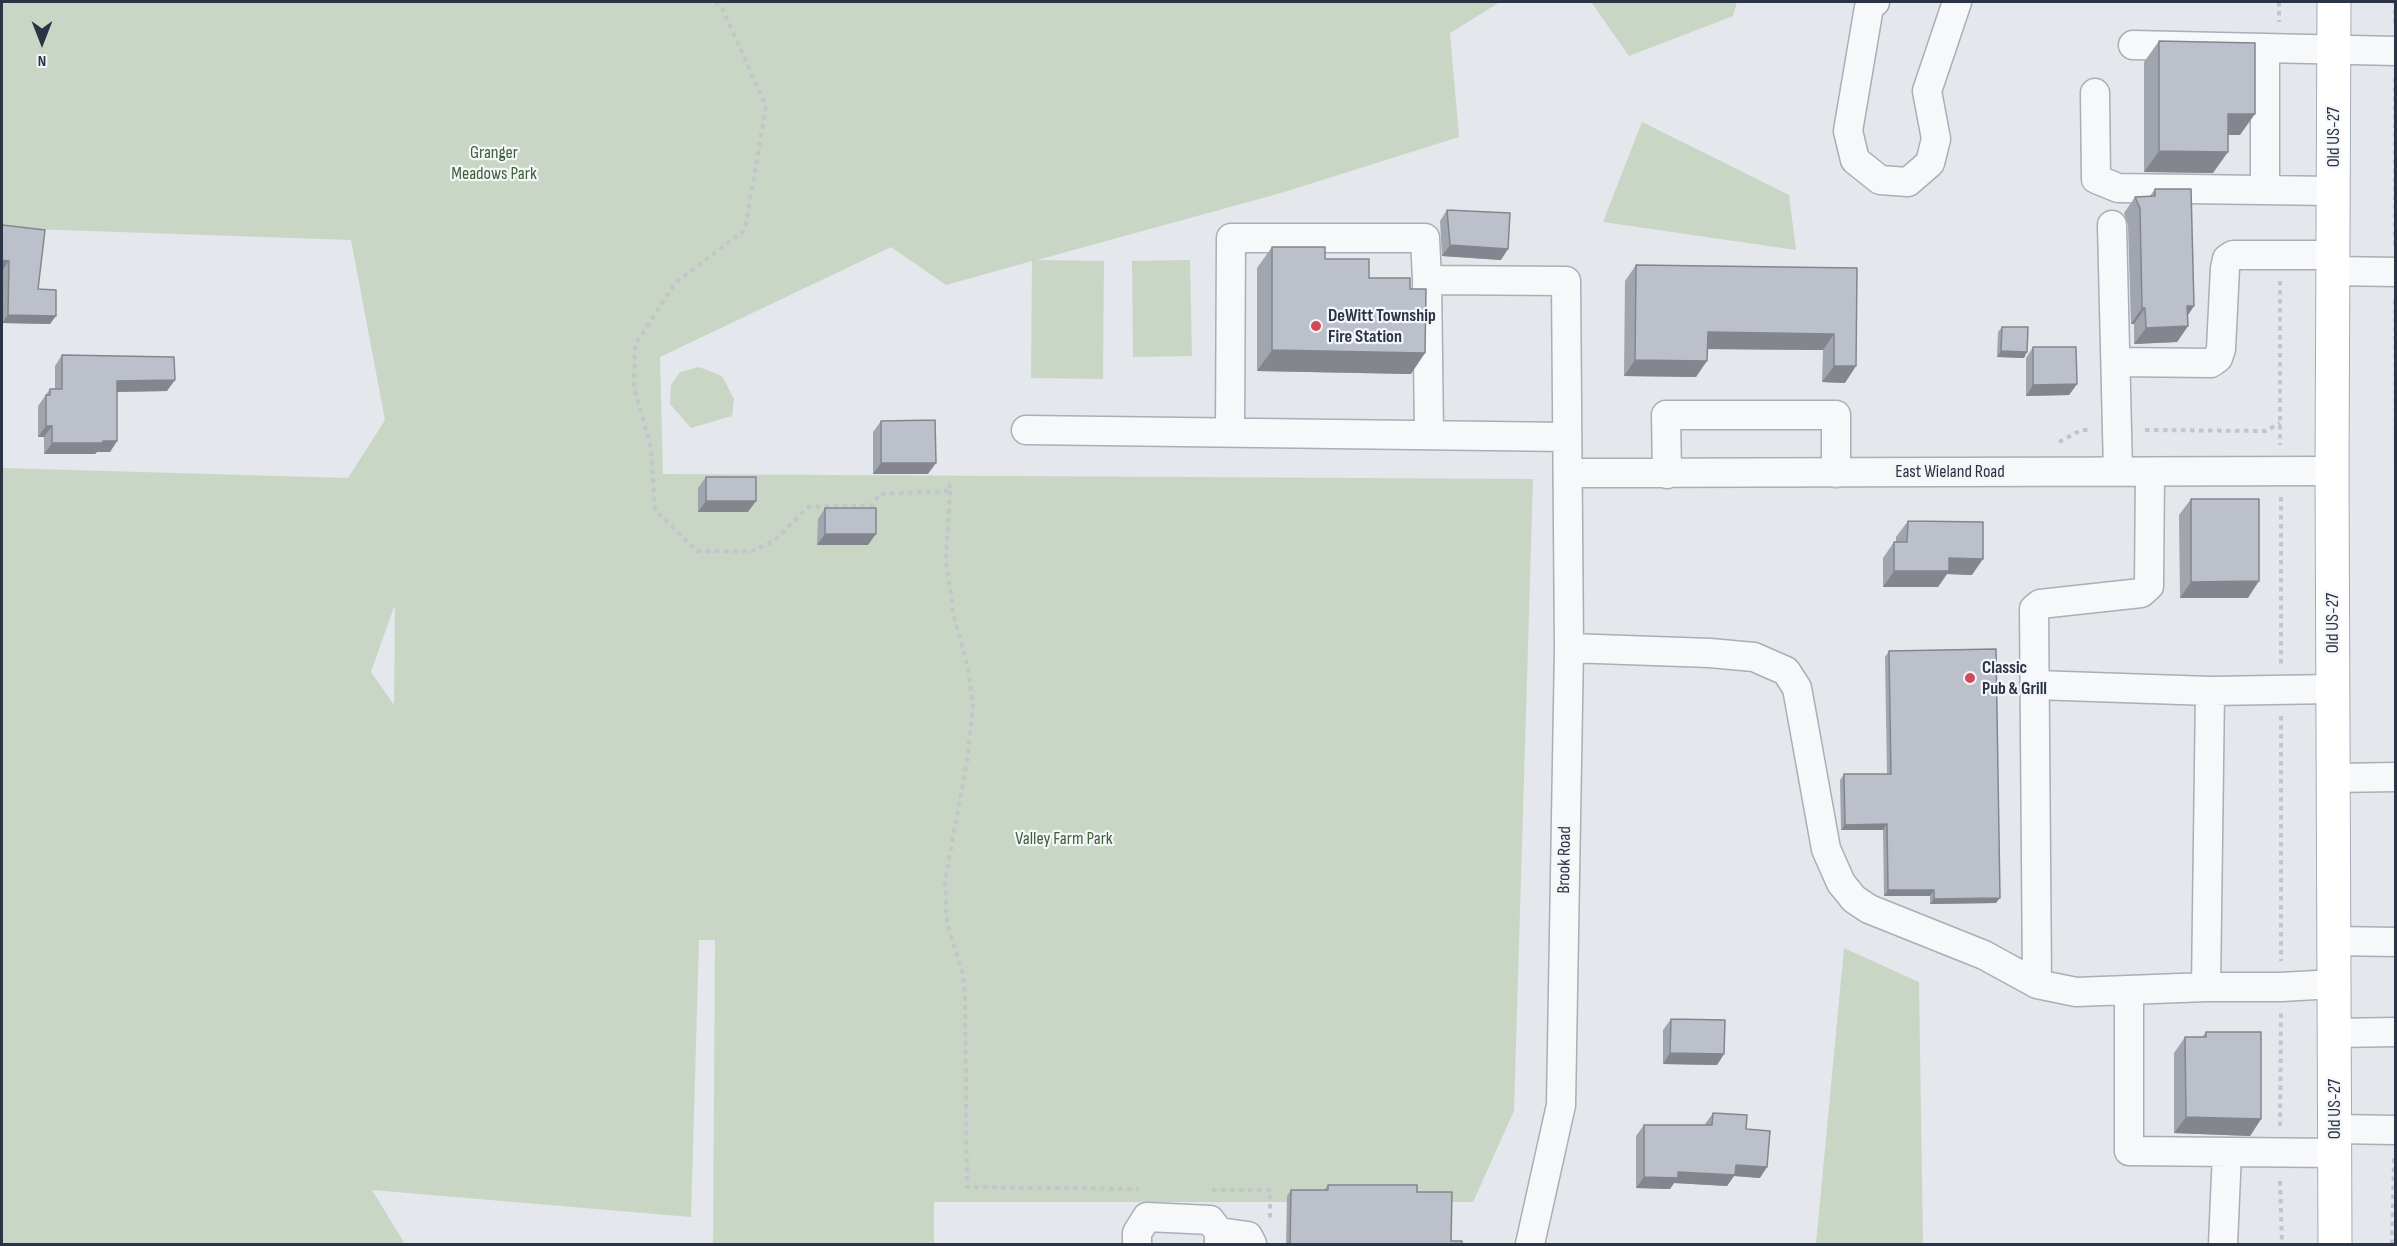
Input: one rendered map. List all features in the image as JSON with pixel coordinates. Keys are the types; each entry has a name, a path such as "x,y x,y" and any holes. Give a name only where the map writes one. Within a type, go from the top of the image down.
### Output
{"main road":[{"name":"Old US-27","path":"2334,2 2332,471 2335,1245"}],"street":[{"path":"1875,2 1869,7 1848,131 1855,160 1880,180 1908,182 1930,163 1936,139 1927,91 1957,2"},
{"path":"2133,45 2396,51"},
{"path":"2265,190 2272,49"},
{"path":"2095,93 2096,179 2118,188 2333,191"},
{"path":"2112,225 2118,471"},
{"path":"1230,432 1231,238 1425,238 1429,434"},
{"path":"2116,362 2211,363 2218,358 2222,348 2227,260 2233,255 2280,255 2396,272"},
{"name":"Brook Road","path":"1427,280 1566,281 1569,648 1561,1105 1530,1245"},
{"path":"1667,474 1666,415 1836,415 1836,472"},
{"path":"1026,430 1567,437"},
{"name":"East Wieland Road","path":"1568,472 1667,474 2332,471"},
{"path":"2037,984 2034,609 2040,604 2141,593 2149,586 2150,472"},
{"path":"1569,648 1710,653 1754,657 1786,671 1797,688 1826,849 1841,883 1854,899 1869,909 1984,955 2037,984 2076,992 2334,984"},
{"path":"2035,685 2210,691 2333,688"},
{"path":"2206,987 2210,691"},
{"path":"2334,778 2396,777"},
{"path":"2334,941 2396,942"},
{"path":"2129,990 2129,1151 2280,1153 2335,1141 2395,1141"},
{"path":"2334,1033 2396,1032"},
{"path":"2223,1245 2227,1152"},
{"path":"1137,1245 1137,1233 1146,1217 1210,1220 1219,1238 1248,1236 1251,1245"}],"path":[{"path":"715,2 722,8 766,106 745,230 675,283 635,345 634,387 651,448 655,510 697,551 752,551 774,541 808,507 873,505 879,494 950,491"},
{"path":"2272,49 2279,2"},
{"path":"2280,255 2280,1153 2282,1245"},
{"path":"2049,442 2061,442 2081,430 2266,431 2280,423"},
{"path":"949,480 946,561 954,617 968,667 973,708 967,761 945,881 947,924 963,974 966,995 966,1187"},
{"path":"2392,1245 2395,1141"}],"green space":[{"path":"2,2 1500,2 1450,33 1459,137 1281,193 1037,260 1104,261 1103,379 1031,378 1032,261 946,285 891,247 660,357 663,474 1533,479 1514,1111 1473,1202 934,1202 934,1244 713,1244 715,940 699,940 691,1217 372,1190 405,1244 2,1244 2,468 348,478 385,420 351,240 2,228","holes":["395,608 394,705 371,672"]},
{"path":"1591,2 1737,2 1733,16 1629,56"},
{"path":"1642,122 1789,195 1796,250 1603,222"},
{"path":"1190,260 1192,356 1133,357 1132,261"},
{"path":"699,367 722,376 734,399 732,416 691,428 670,404 671,385 680,372"},
{"path":"1844,948 1919,982 1923,1244 1816,1244"}],"building":[{"path":"2159,41 2255,43 2255,114 2228,114 2228,152 2159,151"},
{"path":"2155,189 2191,189 2194,306 2187,306 2188,326 2146,328 2145,308 2142,308 2140,208 2135,197 2155,196"},
{"path":"1447,210 1510,213 1508,249 1450,245"},
{"path":"2,225 45,230 38,289 56,290 56,316 8,315 9,261 2,260"},
{"path":"1272,247 1325,247 1325,259 1369,259 1369,278 1410,278 1410,289 1426,289 1425,353 1272,350"},
{"path":"1636,265 1857,268 1856,366 1834,366 1834,334 1708,332 1707,361 1635,360"},
{"path":"2002,327 2028,327 2027,352 2001,351"},
{"path":"2033,347 2076,347 2077,384 2033,385"},
{"path":"62,355 174,357 175,380 117,381 117,441 52,443 52,426 46,426 46,395 50,395 50,389 62,389"},
{"path":"935,420 936,463 881,463 881,421"},
{"path":"706,477 756,477 756,501 706,501"},
{"path":"2191,499 2259,499 2259,581 2191,582"},
{"path":"825,508 876,508 876,534 825,534"},
{"path":"1908,521 1983,522 1983,559 1949,558 1949,571 1894,571 1894,542 1907,542"},
{"path":"1996,649 2000,898 1934,899 1934,890 1888,890 1887,824 1845,825 1844,774 1891,774 1889,651"},
{"path":"1671,1019 1725,1020 1724,1054 1670,1053"},
{"path":"2206,1032 2261,1032 2261,1119 2186,1117 2185,1037 2206,1037"},
{"path":"1713,1113 1747,1115 1746,1129 1770,1131 1767,1167 1736,1165 1735,1175 1678,1172 1678,1178 1644,1177 1644,1125 1712,1125"},
{"path":"1328,1185 1417,1185 1417,1192 1452,1192 1451,1241 1462,1241 1462,1245 1290,1245 1291,1190 1328,1190"}],"place":[{"name":"DeWitt Township Fire Station","path":"1316,326"},
{"name":"Classic Pub & Grill","path":"1970,678"}],"park label":[{"name":"Granger Meadows Park","path":"494,163"},
{"name":"Valley Farm Park","path":"1064,839"}]}
